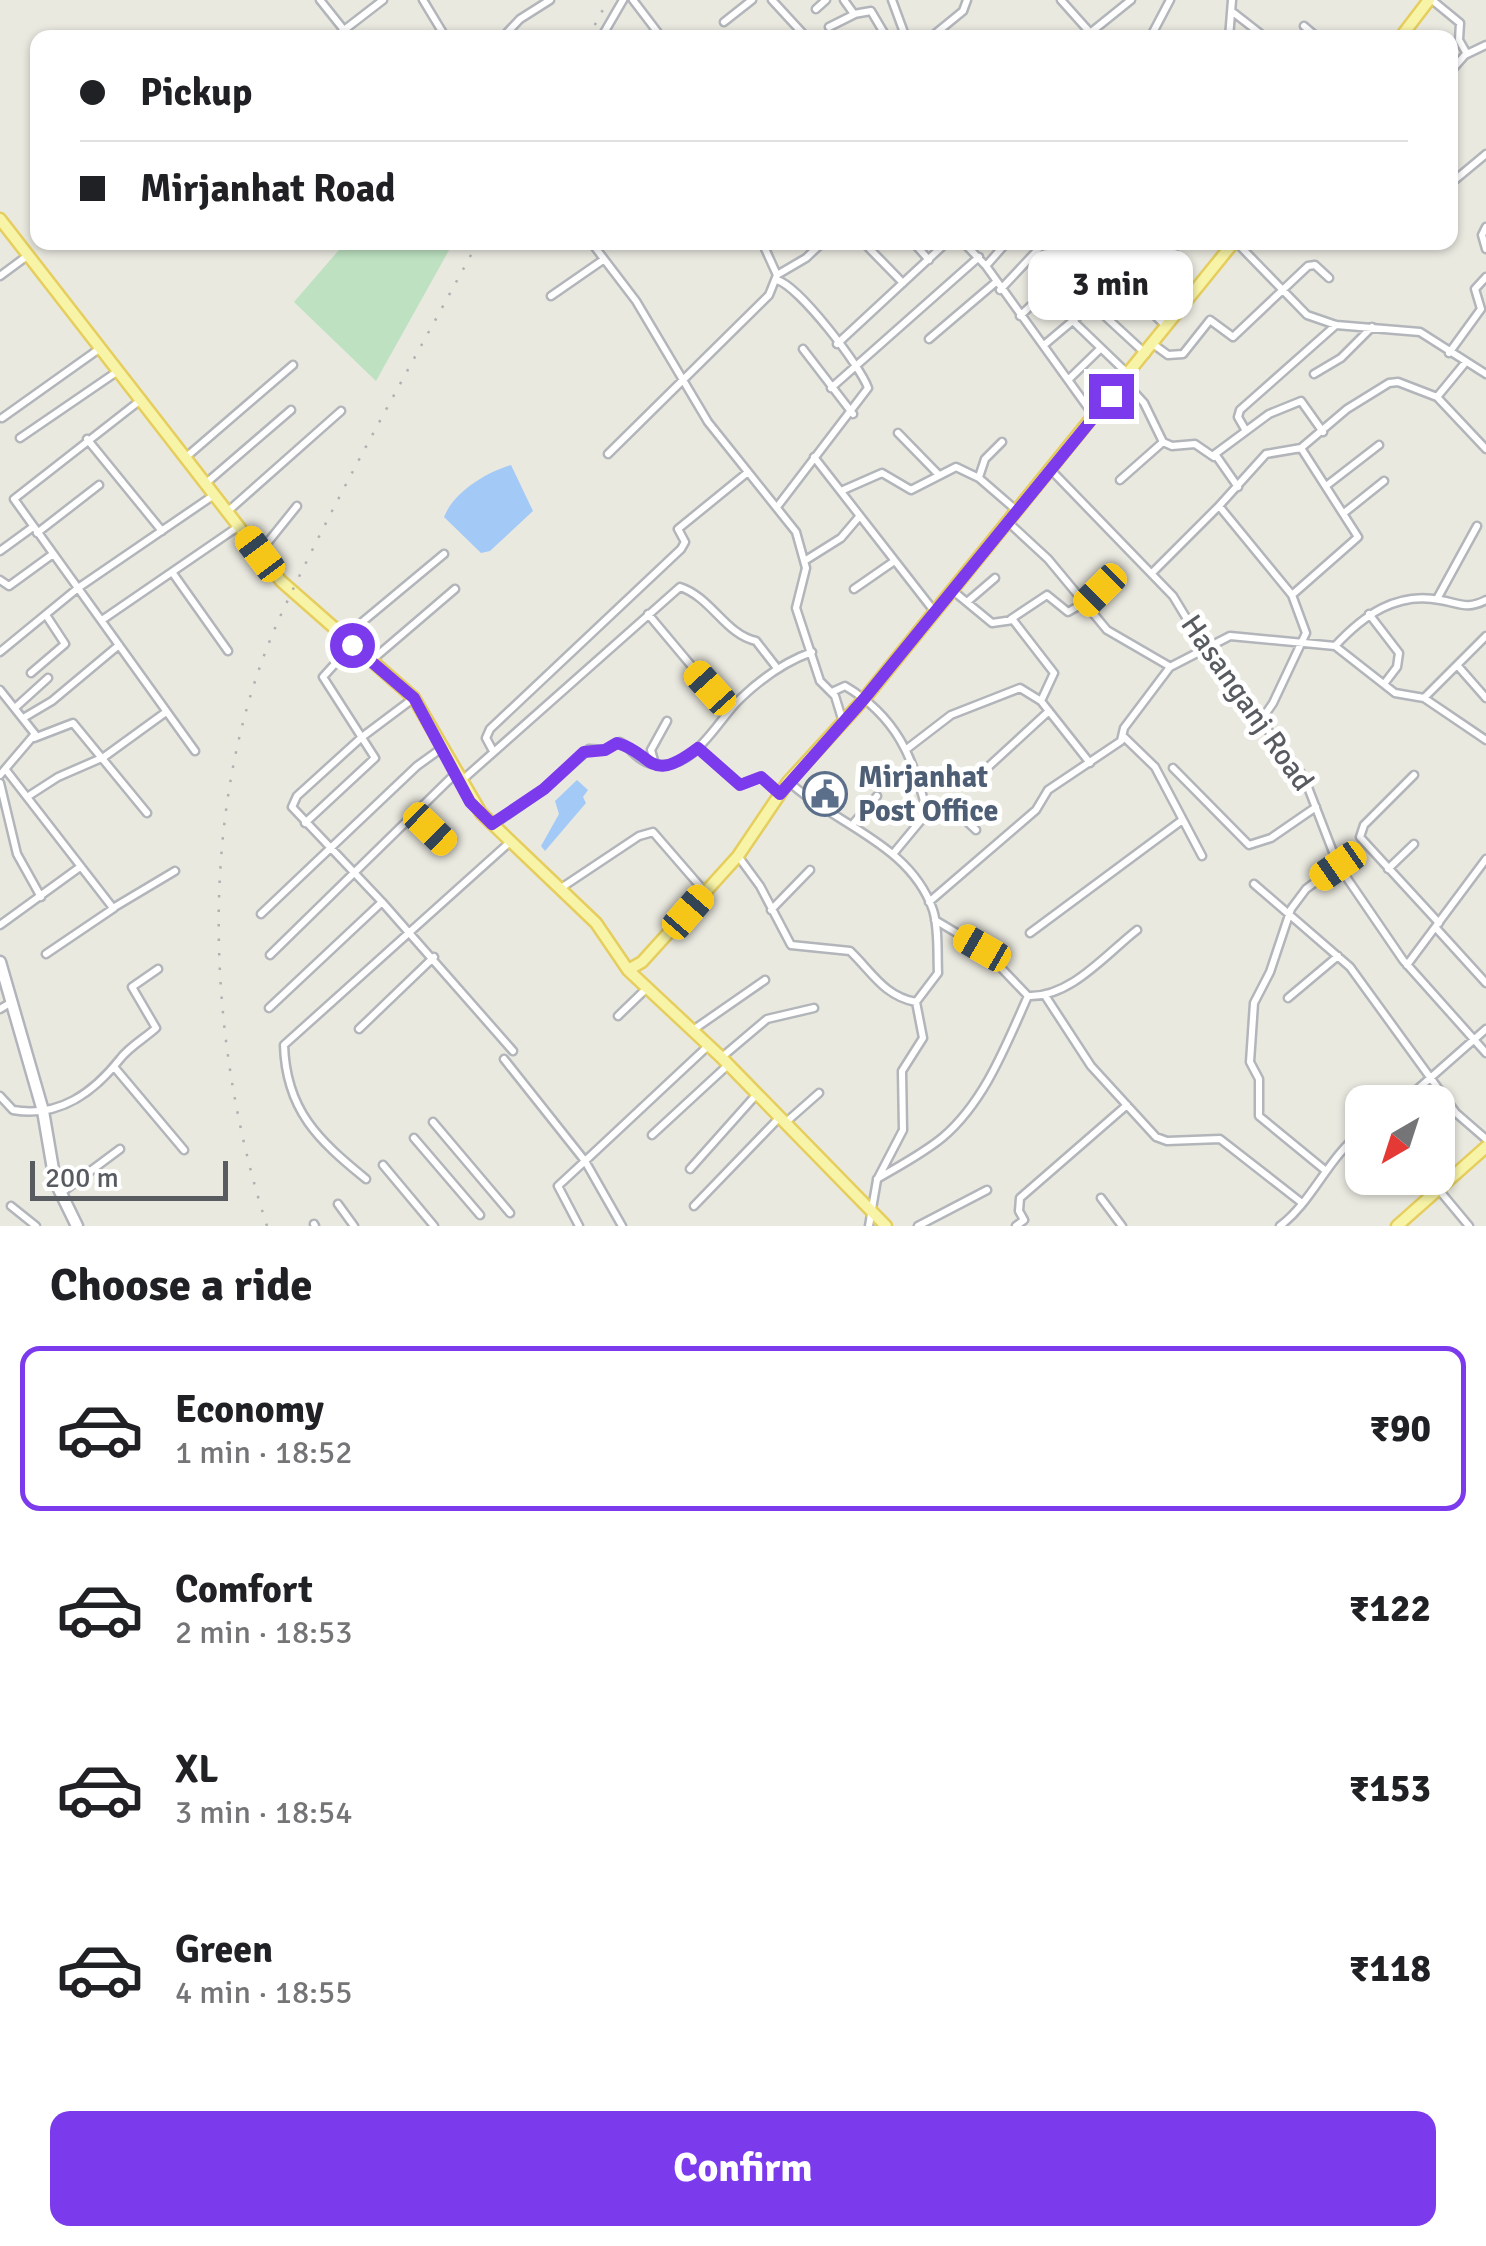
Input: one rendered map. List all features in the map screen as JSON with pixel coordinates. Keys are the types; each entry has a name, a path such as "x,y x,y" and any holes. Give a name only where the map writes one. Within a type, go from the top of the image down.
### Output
{"main road":[{"path":"1406,30 1426,1"},
{"path":"0,219 292,593 414,698 457,778 492,824 596,923 628,970 724,1061 886,1226"},
{"path":"628,970 642,962 738,856 788,782 864,699 1229,250"},
{"path":"1455,1175 1486,1147"},
{"path":"1400,1225 1433,1195"}],"street":[{"path":"320,0 344,30 382,0"},
{"path":"422,0 441,30"},
{"path":"510,30 550,0"},
{"path":"606,30 623,0"},
{"path":"634,0 656,30"},
{"path":"724,22 752,0"},
{"path":"772,0 800,30"},
{"path":"816,10 826,0"},
{"path":"844,0 855,14"},
{"path":"892,0 903,30"},
{"path":"939,30 963,10 966,0"},
{"path":"1061,0 1088,30"},
{"path":"1098,30 1132,0"},
{"path":"1154,30 1170,0"},
{"path":"1231,30 1232,0"},
{"path":"1426,1 1460,23 1459,40 1467,54"},
{"path":"829,27 871,11 883,30"},
{"path":"1234,14 1255,30"},
{"path":"1304,26 1309,30"},
{"path":"1458,64 1486,45"},
{"path":"1458,177 1486,154"},
{"path":"1486,227 1486,249"},
{"path":"596,250 636,301 683,384 796,532 806,560 796,608 820,680 832,692 843,724"},
{"path":"765,250 777,277 816,311 868,388 853,414 777,507"},
{"path":"608,454 638,420 683,384 777,277 814,250"},
{"path":"872,250 903,283"},
{"path":"920,250 929,260"},
{"path":"836,344 939,250"},
{"path":"972,250 1095,417"},
{"path":"986,266 999,250"},
{"path":"929,339 1037,250"},
{"path":"1020,316 1090,250"},
{"path":"1137,250 1166,285 1189,302"},
{"path":"1166,285 1184,266 1171,250"},
{"path":"1243,250 1302,312 1336,325 1420,332 1448,354 1486,374"},
{"path":"0,276 28,256"},
{"path":"830,388 979,257"},
{"path":"551,296 603,260"},
{"path":"1044,345 1145,260"},
{"path":"1093,305 1150,349 1168,355 1183,354 1210,320 1233,337 1311,264 1330,278"},
{"path":"1448,354 1481,309 1475,289 1486,277"},
{"path":"1121,283 1168,327"},
{"path":"1074,322 1126,378 1144,403 1163,442 1172,446 1195,444 1214,457 1238,487"},
{"path":"1246,430 1238,418 1240,410 1336,325"},
{"path":"1314,374 1341,358 1372,326"},
{"path":"1068,380 1101,348"},
{"path":"2,418 99,349"},
{"path":"803,349 853,414"},
{"path":"1437,396 1466,363"},
{"path":"185,458 293,365"},
{"path":"20,438 118,371"},
{"path":"1152,572 1266,454 1301,448 1347,409 1389,383 1398,382 1437,396 1486,449"},
{"path":"142,400 15,496 35,530 195,751"},
{"path":"1214,457 1269,414 1301,401 1324,432"},
{"path":"205,484 291,410"},
{"path":"227,512 341,410"},
{"path":"898,433 938,474"},
{"path":"87,439 162,531"},
{"path":"979,478 984,458 1002,442"},
{"path":"1120,480 1163,442"},
{"path":"1326,486 1379,445"},
{"path":"1292,594 1356,542 1357,532 1301,448"},
{"path":"814,457 934,611"},
{"path":"841,491 874,474 886,474 908,490 956,466 979,478 1017,511"},
{"name":"Hasanganj Road","path":"1050,469 1152,572 1304,777 1338,866 1407,965 1486,1053"},
{"path":"493,751 486,738 490,729 681,548 684,542 678,528 748,472"},
{"path":"1344,513 1384,481"},
{"path":"0,551 99,485"},
{"path":"1,649 78,588 214,495"},
{"path":"260,554 297,506"},
{"path":"1219,506 1292,594 1305,624 1302,642 1260,722"},
{"path":"806,560 842,538 858,518"},
{"path":"1008,522 1048,559 1083,605 1113,634 1170,666"},
{"path":"102,620 239,526"},
{"path":"1437,598 1477,526"},
{"path":"0,580 9,586 53,554"},
{"path":"305,823 375,758 323,677 347,641 444,554"},
{"path":"854,588 893,562"},
{"path":"172,572 228,651"},
{"path":"952,590 992,623 1011,618 1047,595 1065,611 1083,605 1117,575"},
{"path":"968,602 994,578"},
{"path":"270,955 415,815 680,588 688,590 740,637 756,641 777,668"},
{"path":"372,660 455,589"},
{"path":"1334,646 1369,614 1394,602 1437,598 1466,608 1486,600"},
{"path":"648,614 710,688 733,706"},
{"path":"1369,614 1399,653 1397,667 1384,684"},
{"path":"30,673 64,644 46,615"},
{"path":"1011,618 1054,673 1041,701"},
{"path":"1202,856 1154,767 1124,737 1124,728 1170,666 1230,636 1334,646 1406,698 1424,698 1486,740"},
{"path":"1424,698 1486,636"},
{"path":"25,717 119,645"},
{"path":"492,824 544,789 588,749 605,750 622,743 655,764 678,761 698,748 733,706 777,668 812,652"},
{"path":"1457,665 1486,698"},
{"path":"16,707 48,678"},
{"path":"832,692 845,686 864,699 908,748 927,817"},
{"path":"908,748 951,715 1017,688 1041,701 1090,763"},
{"path":"1,693 25,717 34,738"},
{"path":"414,698 362,736 297,796 292,806 410,929 514,1051"},
{"path":"987,768 1049,711"},
{"path":"27,797 58,777 104,757 166,712"},
{"path":"114,908 27,797 3,773 34,738 69,721 104,757 147,813"},
{"path":"655,764 652,750 666,721"},
{"path":"929,902 1036,810 1048,790 1124,737"},
{"path":"262,914 416,766 443,747"},
{"path":"698,748 740,785 761,777 780,794"},
{"path":"1173,768 1249,845 1271,838 1316,807"},
{"path":"1414,775 1360,832 1362,841 1486,982"},
{"path":"788,782 894,854 929,902 935,920 938,972 916,1002 923,1038 902,1071 903,1130 877,1180 874,1214 868,1226"},
{"path":"0,783 18,854 41,897"},
{"path":"852,825 877,796"},
{"path":"894,854 927,817 957,812 976,830"},
{"path":"415,815 445,844"},
{"path":"1030,933 1181,821"},
{"path":"560,889 639,836 652,832 705,892"},
{"path":"366,1179 326,1145 297,1109 284,1047 512,840"},
{"path":"1388,869 1414,844"},
{"path":"738,856 791,945 850,951 883,987 900,999 916,1002"},
{"path":"1407,965 1486,858"},
{"path":"1326,1171 1258,1116 1259,1078 1250,1062 1254,1002 1270,972 1289,916 1306,890 1338,866"},
{"path":"0,925 80,867"},
{"path":"771,910 810,870"},
{"path":"46,954 176,871"},
{"path":"1254,884 1338,956 1456,1113 1486,1139"},
{"path":"269,1008 382,902"},
{"path":"935,920 982,948 1028,996 1046,997 1074,982 1137,930"},
{"path":"359,1029 434,956"},
{"path":"1288,998 1338,956"},
{"path":"0,962 7,975 5,1006 44,1111 60,1194 77,1226"},
{"path":"0,1096 14,1110 60,1110 115,1068 122,1056 156,1028 132,987 158,969"},
{"path":"692,1030 765,980"},
{"path":"618,1016 647,988"},
{"path":"877,1180 946,1135 969,1108 998,1062 1028,996"},
{"path":"1046,997 1092,1066 1161,1140 1220,1139 1302,1204"},
{"path":"652,1135 767,1019 814,1008"},
{"path":"1424,1085 1486,1029"},
{"path":"579,1226 558,1186 708,1046"},
{"path":"504,1059 586,1160 622,1226"},
{"path":"115,1068 184,1150"},
{"path":"694,1206 781,1121 819,1093"},
{"path":"690,1169 756,1095"},
{"path":"1016,1226 1024,1220 1018,1202 1127,1105"},
{"path":"432,1122 510,1213"},
{"path":"414,1138 480,1215"},
{"path":"60,1194 120,1149"},
{"path":"1280,1226 1294,1215 1345,1150"},
{"path":"383,1165 434,1226"},
{"path":"918,1226 987,1190"},
{"path":"1443,1195 1469,1226"},
{"path":"1101,1198 1122,1226"},
{"path":"338,1204 354,1226"},
{"path":"11,1206 36,1226"},
{"path":"1294,1215 1303,1226"}],"green space":[{"path":"339,250 449,250 376,381 294,302"}],"water":[{"path":"511,465 533,511 490,551 481,553 444,517 455,499 472,485"},
{"path":"577,780 588,790 583,797 586,803 545,851 541,846 559,814 555,801"}],"railway":[{"path":"592,30 608,0"},
{"path":"267,1226 246,1151 221,994 223,832 236,753 256,677 286,604 355,467 474,250"}],"place":[{"name":"Mirjanhat Post Office","path":"825,794"}],"route":[{"path":"352,645 414,698 470,802 492,824 544,789 588,749 605,750 617,743 646,763 662,765 678,761 698,748 740,785 761,777 780,794 864,699 1111,396"}]}
